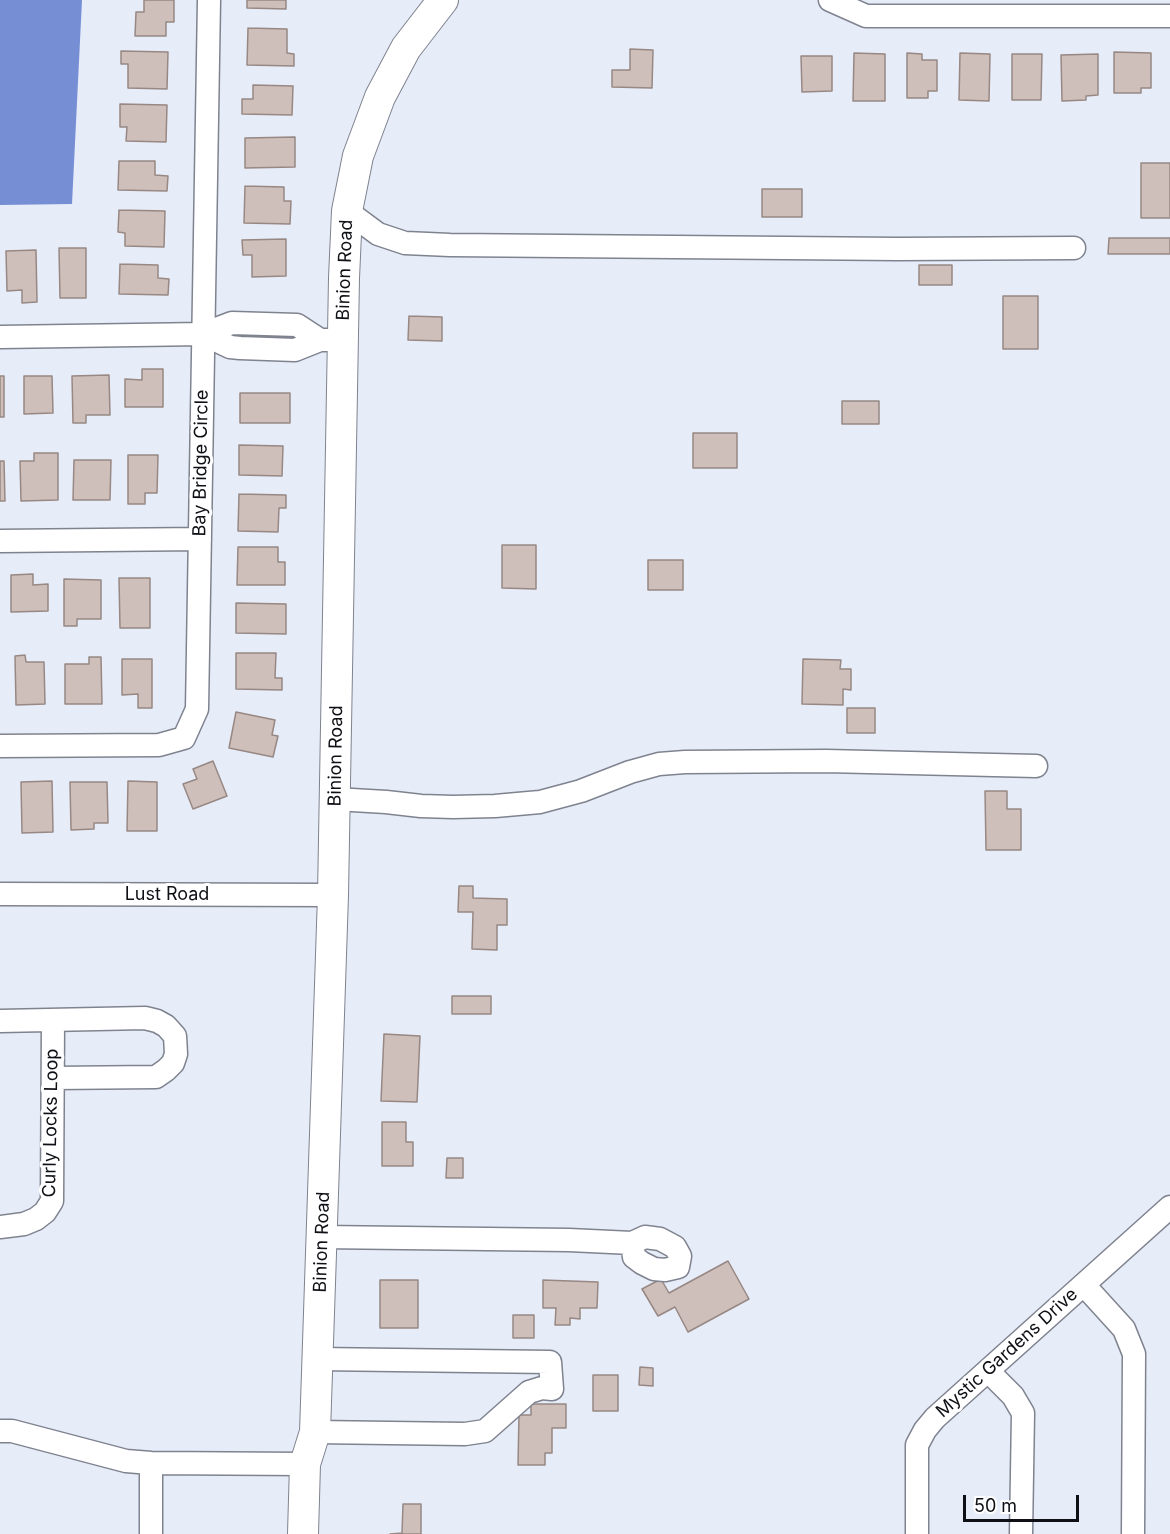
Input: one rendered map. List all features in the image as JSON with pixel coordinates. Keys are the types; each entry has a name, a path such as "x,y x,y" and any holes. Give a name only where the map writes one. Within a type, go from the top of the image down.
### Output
{"main road":[{"name":"Binion Road","path":"303,1534 305,1464 315,1432 333,895 335,799 332,340 347,212 358,156 380,97 406,48 443,0"}],"street":[{"name":"Bay Bridge Circle","path":"0,746 159,745 184,738 197,709 209,0"},
{"path":"830,0 866,15 1170,15"},
{"path":"347,212 378,234 405,243 898,249 1074,248"},
{"path":"0,337 203,334 230,347 295,350 332,340"},
{"path":"0,541 200,539"},
{"path":"335,799 453,807 540,802 581,791 630,772 659,764 694,761 816,760 1036,766"},
{"name":"Lust Road","path":"0,894 333,895"},
{"path":"0,1021 145,1018 158,1021 175,1036 176,1054 172,1063 156,1077 53,1078"},
{"name":"Curly Locks Loop","path":"0,1227 24,1224 36,1219 45,1212 52,1201 53,1020"},
{"name":"Mystic Gardens Drive","path":"917,1534 917,1445 925,1430 935,1418 1170,1207"},
{"path":"322,1237 632,1243"},
{"path":"1084,1285 1124,1329 1134,1354 1133,1534"},
{"path":"315,1432 465,1434 485,1431 529,1392 542,1388 552,1389 550,1362 318,1359"},
{"path":"988,1371 1013,1396 1023,1413 1021,1534"},
{"path":"0,1431 12,1431 126,1461 305,1464"},
{"path":"151,1463 151,1534"}],"water":[{"path":"0,0 82,0 72,204 0,205"}],"building":[{"path":"144,0 174,0 174,22 166,22 166,36 135,36 136,12 144,12"},
{"path":"247,0 286,0 286,9 247,8"},
{"path":"248,28 287,29 287,53 294,54 294,66 247,65"},
{"path":"630,49 653,50 652,88 612,87 612,70 630,70"},
{"path":"121,51 168,52 167,89 128,88 128,64 121,64"},
{"path":"1114,52 1151,53 1151,88 1141,88 1141,93 1114,93"},
{"path":"854,53 885,54 885,101 853,101"},
{"path":"907,53 922,54 922,60 937,60 937,91 928,91 928,98 907,98"},
{"path":"960,53 990,54 989,101 959,100"},
{"path":"1012,54 1042,54 1041,100 1012,100"},
{"path":"1098,54 1098,95 1086,96 1086,100 1062,101 1061,55"},
{"path":"801,56 832,56 832,91 802,92"},
{"path":"253,85 293,86 292,115 242,114 242,99 253,99"},
{"path":"120,104 167,105 166,142 126,141 127,127 120,127"},
{"path":"295,137 295,167 245,168 245,138"},
{"path":"119,161 155,161 155,175 168,176 167,191 118,190"},
{"path":"1141,163 1170,163 1170,218 1141,218"},
{"path":"245,186 284,187 284,201 291,201 290,224 244,223"},
{"path":"762,189 802,189 802,217 762,217"},
{"path":"119,210 165,211 164,247 125,246 125,233 118,232"},
{"path":"1109,238 1170,238 1170,254 1108,254"},
{"path":"286,239 286,276 252,277 252,255 243,255 242,240"},
{"path":"59,248 86,248 86,298 60,298"},
{"path":"36,250 37,302 22,303 22,290 7,291 6,251"},
{"path":"120,264 158,265 158,278 169,279 168,295 119,294"},
{"path":"919,265 952,265 952,285 919,285"},
{"path":"1003,296 1038,296 1038,349 1003,349"},
{"path":"409,316 442,317 442,341 408,340"},
{"path":"142,369 163,369 163,407 125,407 125,379 142,380"},
{"path":"109,375 110,415 86,415 86,423 73,423 72,376"},
{"path":"0,376 4,376 4,417 0,417"},
{"path":"24,376 52,376 53,413 24,414"},
{"path":"240,393 290,393 290,423 240,423"},
{"path":"842,401 879,401 879,424 842,424"},
{"path":"693,433 737,433 737,468 693,468"},
{"path":"239,445 283,446 282,476 239,475"},
{"path":"34,453 58,453 58,500 21,501 20,461 34,461"},
{"path":"128,455 158,455 157,493 145,493 145,504 128,504"},
{"path":"74,460 111,460 110,500 73,500"},
{"path":"0,461 4,461 5,501 0,501"},
{"path":"239,494 286,495 286,508 279,508 278,532 238,531"},
{"path":"502,545 536,545 536,589 502,588"},
{"path":"238,547 278,547 278,562 285,562 285,585 237,585"},
{"path":"648,560 683,560 683,590 648,590"},
{"path":"33,574 33,585 48,584 48,611 11,612 11,575"},
{"path":"119,578 150,578 150,628 120,628"},
{"path":"64,579 101,580 101,619 77,619 77,626 64,626"},
{"path":"236,603 286,604 286,634 236,633"},
{"path":"236,653 276,653 275,678 282,678 282,690 236,689"},
{"path":"25,655 26,662 44,662 45,704 16,705 15,656"},
{"path":"89,657 101,657 102,704 65,704 65,664 89,664"},
{"path":"122,659 152,659 152,708 138,708 138,694 122,695"},
{"path":"803,659 841,660 840,669 851,669 851,690 843,689 843,705 802,704"},
{"path":"847,708 875,708 875,733 847,733"},
{"path":"236,712 275,720 272,735 278,736 273,757 229,748"},
{"path":"213,761 227,796 193,809 183,784 197,779 193,769"},
{"path":"52,781 53,832 22,833 21,782"},
{"path":"128,781 157,782 157,831 127,831"},
{"path":"70,782 107,782 108,823 94,823 94,829 71,830"},
{"path":"985,791 1007,791 1007,809 1021,809 1021,850 986,850"},
{"path":"459,886 473,886 473,898 507,899 507,925 497,925 497,950 472,949 473,912 458,912"},
{"path":"452,996 491,996 491,1014 452,1014"},
{"path":"384,1034 420,1036 417,1102 381,1101"},
{"path":"382,1122 406,1122 406,1142 413,1142 413,1166 382,1166"},
{"path":"447,1158 463,1158 463,1178 446,1178"},
{"path":"728,1261 749,1299 688,1332 675,1307 658,1316 642,1289 661,1279 669,1293"},
{"path":"380,1280 418,1280 418,1328 380,1328"},
{"path":"543,1280 598,1282 597,1308 580,1308 580,1319 570,1318 570,1325 555,1325 556,1308 543,1308"},
{"path":"513,1315 534,1315 534,1338 513,1338"},
{"path":"640,1367 653,1368 653,1386 639,1385"},
{"path":"593,1375 618,1375 618,1411 593,1411"},
{"path":"531,1404 566,1404 566,1428 552,1428 552,1453 545,1453 545,1465 518,1465 519,1415 531,1415"},
{"path":"403,1504 421,1504 421,1534 390,1534 402,1533"}]}
